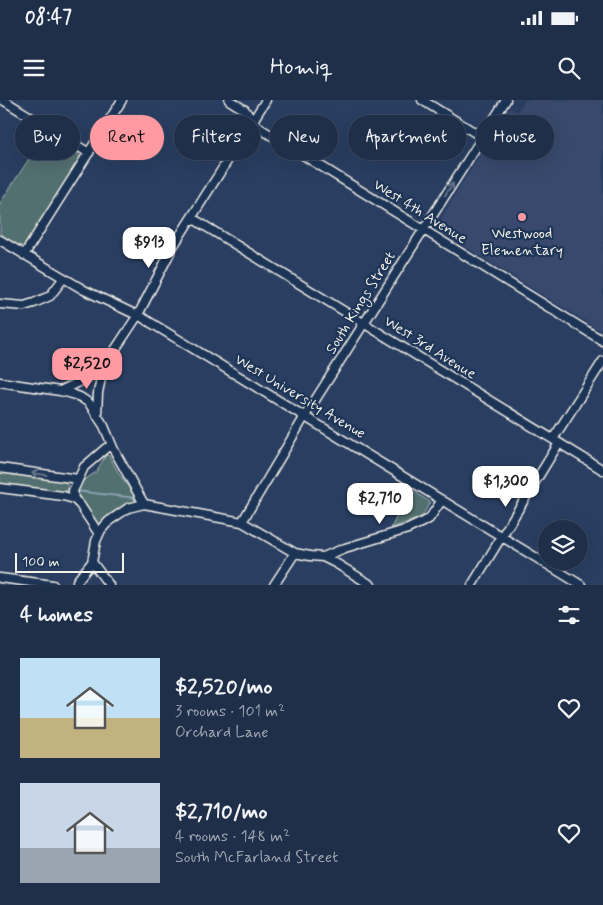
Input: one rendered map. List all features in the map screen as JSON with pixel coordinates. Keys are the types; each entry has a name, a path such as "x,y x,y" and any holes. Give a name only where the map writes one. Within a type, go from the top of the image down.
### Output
{"street":[{"path":"3,100 89,153"},
{"path":"24,255 122,100"},
{"name":"West 4th Avenue","path":"229,100 245,110 248,115"},
{"path":"257,115 266,100"},
{"path":"422,100 476,133"},
{"name":"South Kings Street","path":"496,115 506,100"},
{"name":"West 4th Avenue","path":"260,128 603,341"},
{"name":"South Kings Street","path":"242,522 305,416 476,147"},
{"path":"97,416 98,393 103,368 138,314 174,245 229,160"},
{"name":"West 3rd Avenue","path":"192,218 603,470"},
{"name":"West University Avenue","path":"0,240 63,279 138,314 582,585"},
{"path":"0,304 24,306 34,303 50,296 63,279"},
{"path":"472,585 603,361"},
{"path":"60,391 81,382 103,368"},
{"path":"0,382 69,393 89,403 104,426 112,446 144,504"},
{"path":"74,499 73,491 84,467 106,448 112,446"},
{"path":"0,468 78,479"},
{"path":"0,488 74,499 80,504 100,534"},
{"path":"323,557 345,548 408,529 429,518 442,500"},
{"path":"77,585 77,581 92,562 96,541 109,521 128,508 144,504 242,522 294,553 323,557 338,564 370,585"},
{"path":"274,585 294,553"},
{"path":"92,562 109,585"},
{"path":"0,578 53,585"}],"shaded area":[{"name":"Westwood Elementary","path":"525,100 603,100 603,332 435,228 477,160 554,160 554,115 504,115 509,108 517,112"}],"green space":[{"path":"28,160 79,160 24,246 17,245 0,234 0,203"},
{"path":"106,455 110,457 119,474 135,496 134,505 100,529 95,519 81,503 78,496 78,488 81,482 96,472"},
{"path":"0,471 64,480 68,486 67,490 63,493 0,486"},
{"path":"410,489 430,502 422,517 391,528"}],"waterway":[{"path":"75,491 137,498"}],"place":[{"name":"Westwood Elementary","path":"522,217"}]}
